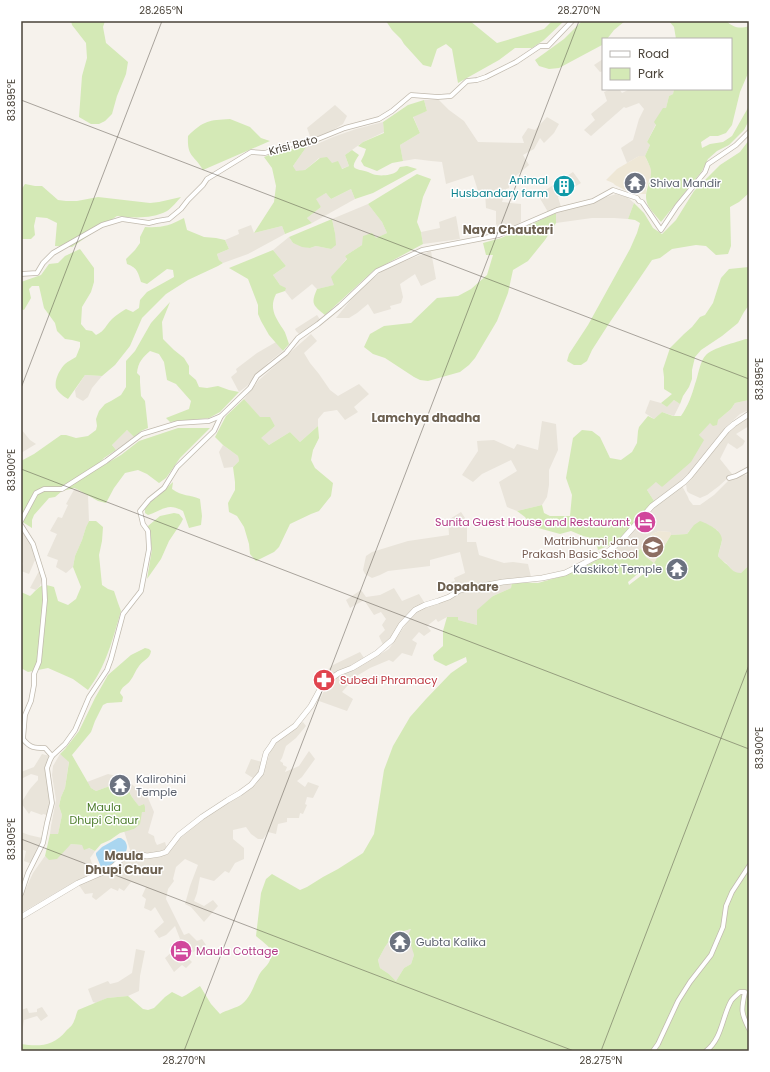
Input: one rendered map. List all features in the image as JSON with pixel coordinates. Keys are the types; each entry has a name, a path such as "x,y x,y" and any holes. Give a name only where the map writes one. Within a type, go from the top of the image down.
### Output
{"street":[{"name":"Krisi Bato","path":"21,274 37,273 43,263 53,253 102,225 122,219 149,223 169,218 181,209 204,185 207,179 251,152 265,153 288,145 313,142 345,128 379,119 392,111 411,95 438,98 451,96 467,81 486,77 516,62 540,46 548,46 572,21"},
{"path":"21,894 28,873 43,844 52,803 52,795 48,779 48,768 52,756 65,744 75,730 89,696 107,670 123,614 141,591 149,549 148,531 143,524 140,511 149,500 164,488 177,468 214,431 221,416 250,388 257,376 286,353 298,338 340,306 377,270 422,250 499,235 557,210 593,202 613,190 637,198 642,202 661,230 677,206 705,172 708,164 736,145 749,132"},
{"path":"21,917 78,883 108,870 125,856 132,854 146,856 166,852 180,835 202,816 252,785 261,773 266,753 274,741 295,726 311,706 322,686 339,673 352,668 381,650 392,640 401,626 416,610 460,590 503,582 542,578 565,573 606,553 622,540 652,506 690,476 727,430 749,414"},
{"path":"21,521 36,493 44,489 62,489 106,462 142,434 178,423 209,421 221,416"},
{"path":"729,478 749,469"},
{"path":"21,525 33,544 44,579 45,600 39,662 34,674 34,685 31,701 25,715 23,739 28,745 37,748 45,748 52,756"},
{"path":"653,1051 658,1044 669,1018 690,982 711,955 723,927 726,906 732,892 749,866"},
{"path":"706,1051 719,1033 732,1001 740,992 745,992 742,1012 749,1029"}],"shaded area":[{"path":"602,60 602,71 600,72 594,65"},
{"path":"609,90 620,90 622,93 628,90 674,90 673,94 669,96 666,108 647,142 650,145 645,156 639,156 627,163 621,148 633,140 639,119 644,109 639,103 626,108 624,107 591,136 584,130 595,120 591,114 607,101 604,92"},
{"path":"438,99 449,110 464,121 478,142 524,143 522,137 528,128 535,130 547,117 559,124 554,133 544,143 540,138 534,149 523,155 529,165 509,180 509,188 506,189 502,202 521,204 521,222 512,228 501,232 496,224 496,211 486,208 485,193 478,191 473,175 446,184 442,162 415,159 403,161 400,145 420,133 413,116 427,111 424,100"},
{"path":"335,105 347,116 343,124 323,136 310,136 307,128"},
{"path":"383,122 384,132 363,142 345,155 349,166 341,169 319,158 305,170 296,172 293,166 307,146 317,144 356,129"},
{"path":"639,156 645,156 651,169 646,194 629,192 606,180 617,169"},
{"path":"573,172 581,183 558,197 561,207 548,212 538,195"},
{"path":"351,189 355,199 312,223 307,218 321,207 315,199 326,193 331,199"},
{"path":"616,194 627,197 634,203 628,219 592,218 556,223 556,213"},
{"path":"368,204 382,222 387,233 362,245 345,256 347,258 332,277 335,285 317,289 312,284 292,300 285,291 285,288 280,285 273,275 286,266 273,250 289,237 293,243 310,248 316,246 331,249 335,233 332,219"},
{"path":"456,216 460,239 423,244 421,232 440,228 439,222"},
{"path":"251,225 254,233 282,226 285,234 248,254 223,263 219,260 217,254 229,249 225,240 239,234 238,230"},
{"path":"431,251 436,279 421,286 415,274 400,284 403,297 401,303 390,306 391,309 374,314 368,304 349,318 336,318 358,291 381,272 394,265"},
{"path":"317,315 321,321 300,335 296,331 295,329"},
{"path":"311,334 317,341 304,353 330,390 338,396 359,384 369,394 354,407 358,412 345,420 337,410 324,412 318,419 318,426 300,442 290,432 269,445 260,438 275,426 269,417 260,418 244,399 259,380"},
{"path":"276,342 283,351 269,362 247,386 239,392 231,377 237,372 236,369 257,353"},
{"path":"85,375 102,376 92,388 88,397 83,401 76,397 75,390"},
{"path":"650,400 661,403 667,407 674,400 680,404 674,416 662,412 654,419 645,413"},
{"path":"749,400 749,410 740,414 728,425 691,473 668,492 654,501 647,490 657,481 662,487 710,422 718,420 731,409 735,403"},
{"path":"749,416 749,426 736,434 745,441 743,445 737,449 728,443 720,459 732,474 707,495 700,498 689,493 687,491 686,484 732,428"},
{"path":"542,421 556,424 558,450 549,470 547,497 542,505 517,511 507,507 499,482 517,471 511,460 482,474 473,482 462,475 478,451 477,441 494,440 514,449 517,444 538,450"},
{"path":"21,429 30,440 36,444 21,453"},
{"path":"127,430 134,437 116,450 112,445"},
{"path":"223,445 238,456 239,461 233,467 224,468 219,452"},
{"path":"749,474 749,566 741,573 734,572 720,559 718,556 722,541 717,530 707,524 689,531 687,534 671,535 670,532 659,531 652,534 646,540 641,549 616,558 611,551 657,503 682,486 693,505 700,505 714,495 731,478"},
{"path":"75,488 88,495 89,521 75,556 73,567 66,573 56,567 58,560 47,556 57,534 50,531 58,517 62,518 68,505 66,504"},
{"path":"461,512 467,521 467,542 476,542 479,555 504,563 513,562 528,564 531,577 499,580 454,591 451,582 455,581 454,578 465,573 460,552 430,560 430,566 388,571 372,578 365,574 363,570 366,556 372,552 408,541 449,535 448,520"},
{"name":"Matribhumi Jana Prakash Basic School","path":"659,531 670,532 671,535 654,563 646,557 641,549 646,540 652,534"},
{"path":"21,532 32,543 35,560 29,574 21,571 23,563 21,561"},
{"path":"39,571 43,577 40,586 36,590 30,588"},
{"path":"512,582 511,588 493,596 477,625 458,620 458,617 447,617 438,622 436,619 427,626 431,631 424,636 419,632 412,640 417,643 412,656 402,653 393,662 389,660 370,668 355,677 342,692 353,699 347,711 319,701 330,681 389,649 408,621 414,614 424,607 463,590"},
{"path":"394,588 402,601 419,594 424,602 412,610 394,634 383,645 379,636 385,630 382,625 386,619 381,612 374,615 364,600 350,608 346,600 361,590 366,597 380,595"},
{"path":"360,652 364,658 328,678 319,685 316,680 333,665"},
{"path":"303,722 306,726 296,738 286,746 280,761 287,767 285,772 299,766 309,751 315,759 302,777 297,781 305,787 308,782 319,786 313,798 307,797 305,804 307,805 303,814 300,813 299,818 287,818 287,822 278,824 276,834 268,832 263,839 258,839 251,834 246,827 233,830 233,839 244,848 244,859 235,863 229,873 225,871 214,881 200,877 194,901 204,906 213,900 218,906 204,922 191,907 185,904 198,865 185,859 176,867 173,879 174,881 168,889 166,899 184,935 189,933 197,941 202,939 206,945 186,956 192,962 186,968 182,965 174,972 165,958 173,951 170,945 180,939 175,926 166,935 159,938 154,931 164,922 155,907 151,911 144,908 146,899 142,896 146,887 131,882 124,891 119,888 118,891 111,888 96,900 92,897 93,893 85,894 79,885 103,875 131,856 154,858 165,855 178,840 204,818 245,793 259,779 265,768 271,745"},
{"path":"42,754 50,756 46,768 51,798 50,805 47,815 42,815 31,811 29,814 21,803 38,780 38,776 31,774 21,779 21,772 34,767"},
{"path":"60,754 69,761 65,788 59,806 62,815 58,834 50,834 56,800 52,775 53,766"},
{"path":"251,759 262,762 258,773 253,778 245,773"},
{"path":"108,774 121,777 128,781 148,798 154,812 148,833 154,836 157,845 165,842 167,849 145,855 136,851 131,853 124,831 134,829 144,804 139,806 133,799 128,787 121,782 96,791 91,788 87,782"},
{"path":"21,832 42,838 32,864 24,861 26,851 21,849"},
{"path":"71,844 82,845 95,851 90,858 95,872 74,882 21,913 21,899 33,873 45,856 46,857 65,849"},
{"path":"412,929 412,945 414,955 411,964 404,968 396,981 380,968 378,960 394,934"},
{"path":"136,949 145,951 140,976 139,991 128,996 107,998 96,1003 93,1002 88,989 108,981 110,984 118,982 132,973"},
{"path":"42,1007 48,1016 41,1021 37,1016 24,1020 21,1041 21,1010 27,1008 29,1013 37,1012 37,1009"}],"green space":[{"path":"71,21 105,21 103,27 106,43 128,62 126,74 117,96 112,114 105,121 99,124 91,124 79,117 82,76 87,58 86,43 72,25"},
{"path":"386,21 470,21 497,43 544,29 552,21 564,21 544,40 532,48 515,48 499,60 458,83 452,49 446,44 437,49 431,67 423,65 392,30"},
{"path":"582,21 625,21 614,30 608,38 602,38 602,45 559,68 549,69 539,66 535,60 564,39"},
{"path":"669,21 726,21 737,27 749,26 749,71 740,92 732,125 726,133 718,136 710,136 701,142 702,148 710,144 723,142 732,136 749,106 749,120 744,130 729,145 717,151 708,159 702,171 661,222 649,207 646,197 651,170 645,156 650,145 647,142 656,125 654,122 663,108 666,108 669,96 673,94 674,90 732,90 732,38 676,38 674,27"},
{"path":"424,100 427,111 413,117 420,133 400,145 403,161 392,163 377,171 364,166 361,161 366,149 358,146 363,142 384,133 383,122 408,105"},
{"path":"230,119 250,127 261,138 270,141 203,170 190,152 188,136 202,124 211,121"},
{"path":"749,140 749,193 739,202 730,207 731,246 728,254 716,255 706,246 696,245 672,249 660,258 652,260 608,325 592,350 587,361 581,365 574,365 567,361 569,354 588,325 630,249 637,233 640,223 635,220 628,219 634,203 644,213 653,228 662,234 676,220 694,191 720,165 740,152"},
{"path":"307,146 293,166 296,171 305,170 320,158 327,157 332,163 338,161 342,169 349,166 345,155 352,150 359,155 354,164 355,168 375,175 392,174 400,167 407,166 417,169 373,193 355,199 351,189 331,199 326,193 316,199 321,207 307,218 312,223 285,234 282,226 254,233 274,202 276,186 272,168 264,157 276,152"},
{"path":"417,174 431,179 423,197 417,222 421,232 423,244 373,271 325,315 317,309 313,301 317,289 334,285 331,277 347,259 345,256 362,245 363,236 372,233 376,238 387,233 382,222 368,204"},
{"path":"25,184 42,186 58,200 66,201 77,201 98,197 150,203 181,197 169,210 161,214 142,217 117,216 72,247 55,246 57,223 47,218 36,217 34,226 35,235 31,239 21,238 21,190"},
{"path":"556,213 556,223 545,240 528,261 513,270 508,293 497,321 475,358 460,372 428,381 420,380 385,358 373,354 364,347 370,334 384,326 411,323 437,298 458,296 471,289 487,275 493,255 486,255 483,243 501,238"},
{"path":"184,218 187,230 204,237 225,240 229,249 217,254 219,260 223,263 188,280 166,294 142,318 130,346 115,365 102,376 85,375 68,399 56,388 57,378 59,372 65,364 76,357 80,347 80,342 65,339 57,331 55,323 44,308 39,286 32,286 29,289 31,298 24,310 21,309 21,282 41,275 49,264 58,263 65,256 80,249 94,268 94,282 91,292 82,307 81,324 86,330 92,331 96,335 104,330 110,321 122,311 126,309 133,312 139,308 140,300 147,292 174,277 173,270 167,269 147,284 141,282 137,271 127,264 126,259 140,243 140,237 145,227 165,226"},
{"path":"332,219 336,245 331,249 316,246 310,248 302,247 293,243 289,237"},
{"path":"273,250 286,266 273,275 280,285 286,288 285,291 276,294 273,304 275,316 285,332 289,344 283,351 269,335 261,321 258,314 258,305 248,279 229,268"},
{"path":"749,267 749,305 738,323 701,350 695,357 692,370 692,379 680,404 674,400 667,407 661,403 672,394 664,389 663,369 670,348 692,327 700,317 705,315 713,303 721,278 729,269"},
{"path":"170,302 162,322 163,339 184,358 189,366 189,374 196,380 199,387 207,388 218,386 239,392 220,412 209,418 170,422 166,418 189,409 191,401 176,384 167,380 164,362 159,354 150,351 141,360 137,373 140,376 141,396 145,401 148,428 141,431 134,437 127,430 112,445 116,450 104,458 92,472 121,455 139,441 178,428 210,428 180,458 166,478 159,483 147,474 138,470 125,473 114,488 106,503 98,501 75,488 62,491 55,497 49,498 34,515 32,520 32,528 21,521 21,461 34,454 61,435 76,438 88,436 96,430 96,419 99,411 105,404 121,395 126,387 126,361 135,351 151,323"},
{"path":"749,339 749,400 735,403 731,409 718,420 717,425 713,426 710,423 699,435 704,440 691,462 662,487 656,482 647,490 654,501 617,541 598,550 595,539 571,531 560,534 531,526 525,517 517,511 542,505 544,513 550,516 570,516 572,495 566,478 573,438 582,430 592,431 600,437 610,458 621,460 632,452 637,443 639,427 648,416 654,419 662,412 673,416 681,416 690,400 704,357 709,352"},
{"path":"244,399 260,417 270,417 275,426 261,438 269,445 290,432 300,442 318,426 319,438 313,450 311,460 315,468 333,483 331,496 319,511 290,524 279,547 274,552 256,561 250,554 244,527 237,516 229,512 228,503 235,490 233,467 239,461 238,456 215,437 226,416"},
{"path":"173,482 172,489 176,492 200,499 202,516 201,525 189,528 183,511 178,508 169,507 148,515 145,513 145,507 148,503 156,498"},
{"path":"174,513 179,514 183,519 169,541 161,559 147,579 152,549 148,526 160,516"},
{"path":"89,521 96,521 103,527 99,555 102,585 114,591 121,611 112,642 100,672 88,690 73,679 48,668 28,672 21,668 21,592 30,596 40,587 46,585 54,587 58,601 68,605 76,599 81,587 73,567 75,556"},
{"path":"700,521 714,528 720,533 722,540 718,556 734,571 741,573 749,566 749,1051 21,1051 21,1044 40,1045 56,1040 72,1025 78,1010 107,998 128,996 143,1009 148,1010 154,1008 172,992 182,997 200,986 211,1004 220,1014 242,1004 250,994 259,975 268,964 271,957 270,949 256,936 261,893 266,879 272,874 300,890 363,853 374,834 384,770 393,746 410,717 451,673 467,662 466,657 446,666 434,660 433,655 443,646 443,631 447,617 458,617 458,620 477,625 477,610 493,596 511,588 512,582 538,583 559,577 583,568 611,551 616,558 641,549 646,557 654,563 671,535 687,534 694,525","holes":["653,564 646,572 629,585 628,582","411,929 408,935 414,955 411,964 404,968 396,981 380,968 378,960 394,934"]},
{"path":"145,648 151,651 150,654 148,658 139,666 130,681 122,689 120,693 123,697 122,702 107,703 103,705 91,732 72,755 91,788 96,791 121,782 128,787 131,795 139,806 144,804 145,807 145,812 142,812 140,824 134,829 120,833 101,844 95,851 89,848 84,850 82,845 71,844 57,859 49,860 45,856 50,834 58,834 62,815 59,806 65,788 69,762 60,754 79,731 108,675 131,655"}],"water":[{"path":"118,838 125,841 127,847 124,854 110,865 103,868 101,867 96,853 102,847"}],"place":[{"name":"Shiva Mandir","path":"635,183"},
{"name":"Animal Husbandary farm","path":"564,186"},
{"name":"Sunita Guest House and Restaurant","path":"645,522"},
{"name":"Matribhumi Jana Prakash Basic School","path":"653,547"},
{"name":"Kaskikot Temple","path":"677,569"},
{"name":"Subedi Phramacy","path":"324,680"},
{"name":"Kalirohini Temple","path":"120,785"},
{"name":"Gubta Kalika","path":"400,942"},
{"name":"Maula Cottage","path":"181,951"}],"district":[{"name":"Naya Chautari","path":"508,229"},
{"name":"Lamchya dhadha","path":"426,417"},
{"name":"Dopahare","path":"468,586"},
{"name":"Maula Dhupi Chaur","path":"124,862"}]}
